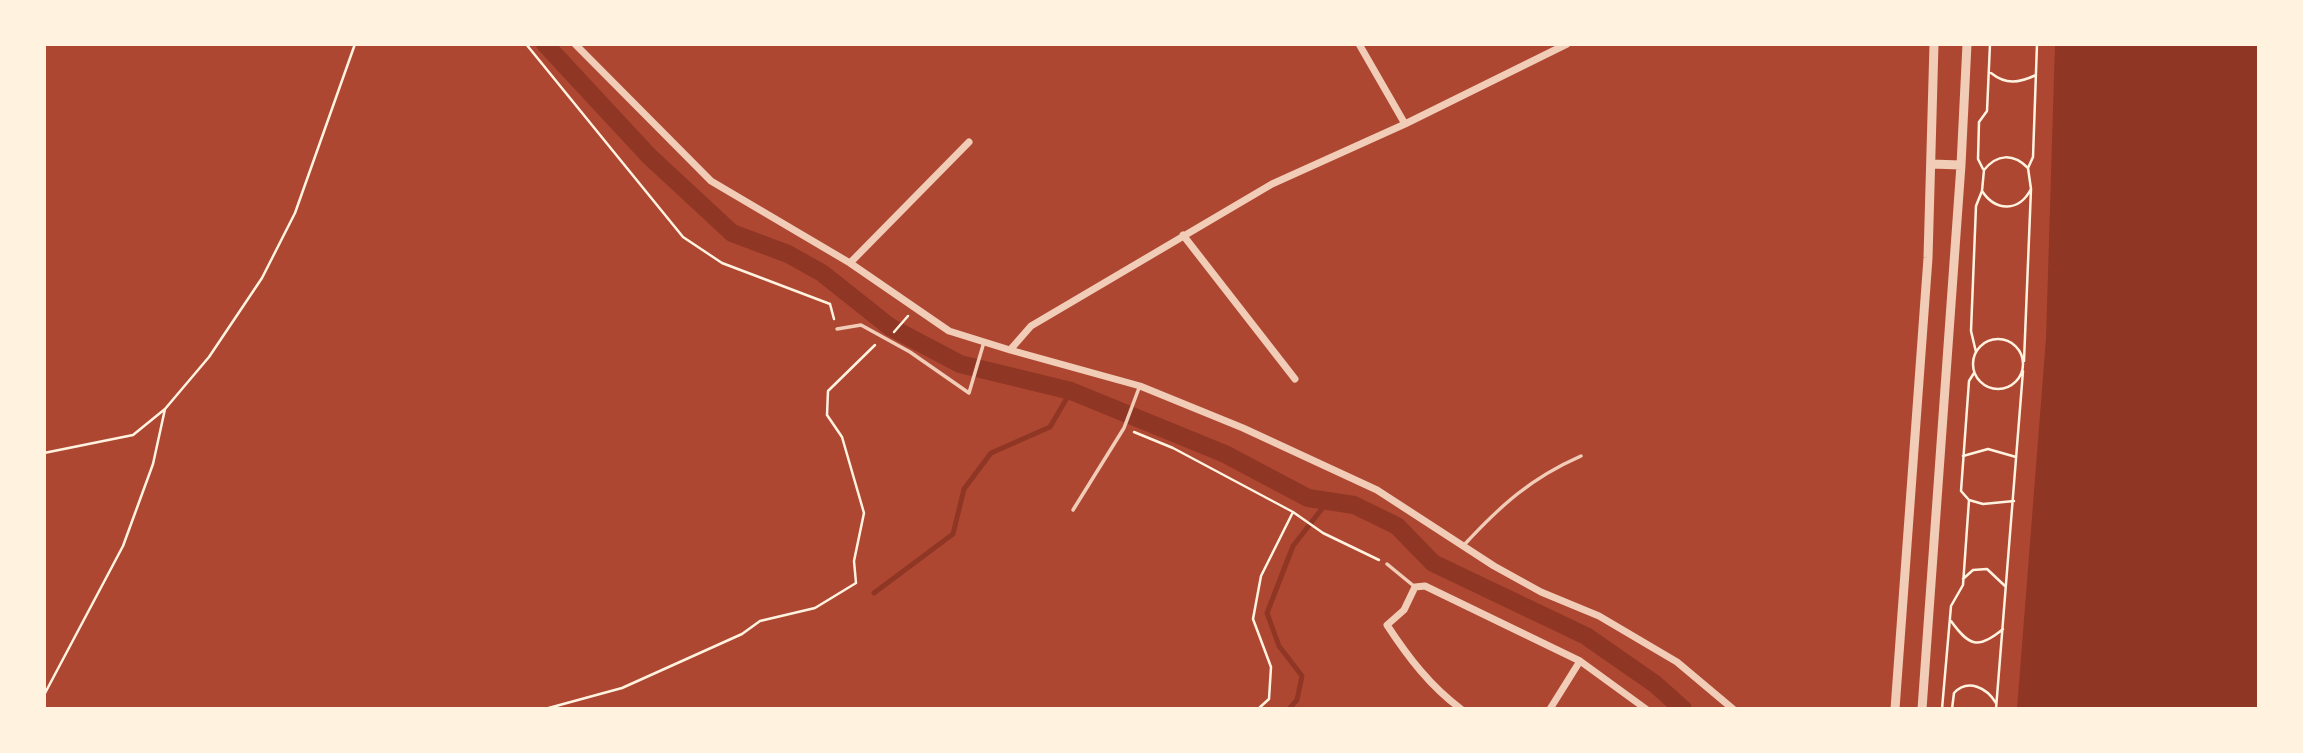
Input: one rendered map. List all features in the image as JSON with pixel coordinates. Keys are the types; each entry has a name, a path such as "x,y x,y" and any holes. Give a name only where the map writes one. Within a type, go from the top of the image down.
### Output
{"street":[{"path":"575,44 711,181 850,263 948,331 1010,351 1140,386 1377,490 1541,592 1599,616 1677,662 1733,709"},
{"path":"1359,44 1405,124"},
{"path":"1010,351 1031,326 1272,184 1405,124 1567,44"},
{"path":"1895,709 1928,258 1934,44"},
{"path":"1922,709 1961,166 1967,44"},
{"path":"850,263 969,142"},
{"path":"1931,164 1961,166"},
{"path":"1183,235 1295,379"},
{"path":"1461,709 1412,663 1387,625 1404,610 1415,587 1426,586 1580,662 1646,709"},
{"path":"1550,709 1580,662"}],"lane":[{"path":"836,329 861,325 884,336 969,393 984,342"},
{"path":"1073,510 1124,428 1140,386"},
{"path":"1464,545 1501,505 1544,472 1581,456"},
{"path":"1387,564 1415,587"}],"path":[{"path":"44,453 133,435 165,409 209,357 262,278 295,213 355,44"},
{"path":"526,44 553,73 591,127 683,237 722,263 830,304 836,329"},
{"path":"1996,709 2024,360 2031,189 2028,168 2033,156 2037,44"},
{"path":"1991,45 1987,111 1979,122 1978,159 1984,170 1982,191 1976,206 1971,331 1976,352 1974,373 1969,381 1961,491 1969,500 1983,504 2014,500"},
{"path":"1990,72 2000,80 2009,82 2023,82 2036,75"},
{"path":"1984,170 2000,157 2011,157 2028,168"},
{"path":"1982,191 1996,205 2007,208 2017,205 2031,189"},
{"path":"545,709 622,688 742,634 761,621 815,608 856,583 853,561 864,513 842,437 827,415 828,391 884,336 892,334 905,320"},
{"path":"1976,352 1983,344 2003,339 2020,351 2024,360"},
{"path":"1974,373 1989,388 1999,390 2010,387 2023,371"},
{"path":"44,695 123,546 153,464 165,409"},
{"path":"1124,428 1173,448 1293,512 1323,533 1387,564"},
{"path":"1963,456 1989,449 2016,457"},
{"path":"1964,579 1969,500"},
{"path":"1258,709 1269,699 1271,667 1253,619 1261,576 1293,512"},
{"path":"1942,709 1951,606 1964,579 1973,570 1987,569 2006,587"},
{"path":"1949,618 1963,638 1974,643 1988,642 2003,629"},
{"path":"1952,709 1954,693 1966,685 1978,686 1990,692 1996,703"}],"shaded area":[{"path":"44,44 2259,44 2259,709 44,709"},
{"path":"2055,44 2259,44 2259,709 2017,709 2046,338"}],"waterway":[{"path":"545,44 649,156 732,233 788,254 822,273 890,327 960,364 1071,391 1225,454 1308,498 1354,505 1397,526 1433,563 1586,636 1655,684 1683,709"},
{"path":"874,593 953,534 964,489 991,453 1050,427 1071,391"},
{"path":"1289,709 1297,700 1302,676 1279,646 1267,613 1293,546 1328,501"}]}
